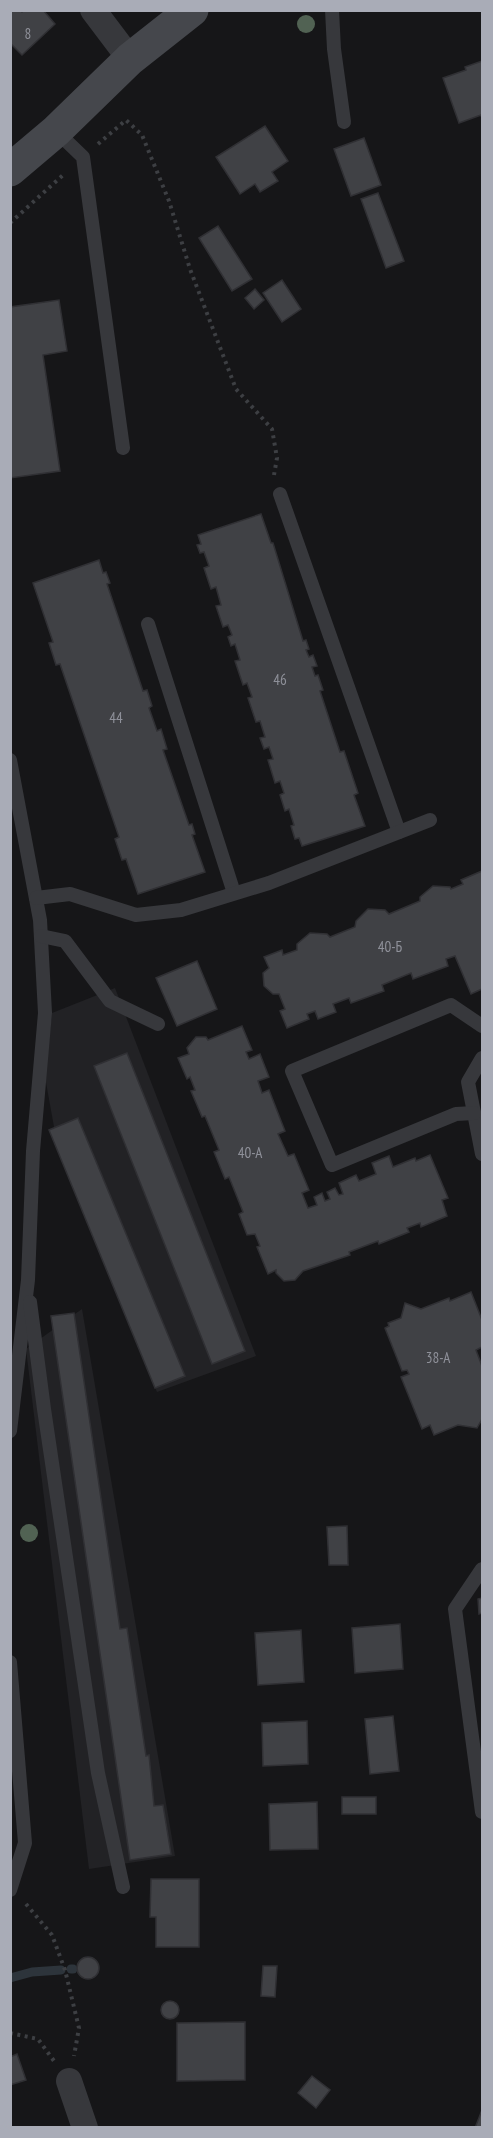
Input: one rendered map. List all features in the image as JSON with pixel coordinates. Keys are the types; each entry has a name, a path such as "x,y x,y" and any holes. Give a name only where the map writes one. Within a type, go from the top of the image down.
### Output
{"street":[{"path":"93,10 130,59"},
{"path":"10,170 56,130 130,59 192,10"},
{"path":"69,2081 85,2127"}],"lane":[{"path":"332,10 334,49 344,122"},
{"path":"56,130 83,157 123,448"},
{"path":"280,494 399,832"},
{"path":"148,624 234,893"},
{"path":"10,759 36,898 41,936 45,1014 33,1151 28,1280 10,1431"},
{"path":"36,898 70,894 136,915 181,910 268,882 430,820"},
{"path":"41,936 66,941 110,1000 158,1024"},
{"path":"474,1113 456,1114 332,1165 292,1071 452,1005 483,1026"},
{"path":"483,1058 468,1082 483,1154"},
{"path":"28,1280 45,1421 98,1773 123,1887"},
{"path":"482,1812 455,1609 483,1569"},
{"path":"10,1662 25,1843 11,1889"}],"path":[{"path":"126,120 142,135 169,201 190,269 236,389 272,429 277,458 273,472 280,494"},
{"path":"11,1889 52,1935 66,1970 80,2028 69,2081"},
{"path":"10,2033 38,2039 69,2081"}],"shaded area":[{"path":"115,988 256,1356 157,1392 58,1149 45,1077 52,1013"},
{"path":"82,1309 175,1856 89,1869 26,1349"}],"building":[{"path":"10,10 22,12 24,10 43,10 55,24 22,55 10,43"},
{"path":"482,61 482,118 481,115 459,123 443,78 466,70 465,67"},
{"path":"265,126 288,161 272,172 278,181 260,192 255,184 240,194 216,157"},
{"path":"364,138 381,185 351,196 334,149"},
{"path":"378,193 404,261 386,268 361,199"},
{"path":"218,226 252,279 232,291 199,238"},
{"path":"282,280 301,309 282,322 263,293"},
{"path":"255,289 264,300 254,309 245,298"},
{"path":"59,300 67,351 43,355 60,471 10,478 10,307"},
{"path":"261,514 271,543 273,543 303,641 306,640 309,649 306,650 309,657 313,655 317,666 312,667 315,676 318,675 323,690 320,691 340,752 344,751 358,793 354,795 365,826 302,846 299,838 295,839 289,809 285,811 280,795 284,793 280,781 275,783 268,760 273,759 269,747 264,749 260,738 265,737 260,721 256,722 248,698 252,697 247,683 243,685 235,661 240,660 235,644 231,646 228,637 232,635 228,625 223,627 216,606 221,605 216,587 211,589 204,568 209,566 204,552 200,553 197,545 201,544 198,535"},
{"path":"99,560 103,573 106,572 110,583 107,584 143,691 147,690 152,706 149,708 157,731 161,729 167,749 163,750 189,825 192,824 195,834 192,835 205,872 138,894 126,859 122,860 115,839 119,837 60,664 56,665 49,643 53,642 33,583"},
{"path":"482,871 482,989 471,994 455,956 446,959 448,966 413,979 411,973 382,985 384,991 351,1003 349,998 333,1004 336,1012 318,1019 315,1011 307,1014 309,1019 287,1028 280,1011 285,1009 279,994 273,994 264,986 263,973 269,968 264,957 282,950 283,955 297,950 297,944 310,933 327,934 330,937 355,927 356,921 368,909 385,910 389,914 420,901 420,897 433,886 450,887 451,889 463,884 461,880"},
{"path":"197,961 217,1009 177,1026 156,978"},
{"path":"242,1026 252,1050 246,1052 249,1059 260,1054 269,1077 258,1081 262,1093 269,1090 285,1131 278,1134 288,1156 294,1154 309,1190 302,1193 308,1208 317,1205 314,1197 322,1193 325,1201 330,1199 327,1192 335,1188 339,1195 343,1194 339,1183 356,1175 359,1181 376,1174 372,1163 389,1156 393,1167 430,1155 448,1198 442,1200 447,1216 421,1227 420,1223 407,1228 409,1232 379,1244 378,1241 349,1252 350,1255 303,1271 295,1280 284,1281 276,1270 268,1274 257,1247 260,1246 255,1234 247,1235 239,1214 243,1212 229,1177 225,1179 214,1152 219,1150 205,1116 202,1117 191,1091 195,1090 190,1077 187,1079 178,1058 189,1054 187,1048 196,1037 206,1037 208,1040"},
{"path":"127,1053 245,1351 212,1364 94,1066"},
{"path":"78,1118 185,1376 155,1388 49,1130"},
{"path":"471,1292 482,1320 482,1347 476,1350 482,1366 482,1419 477,1428 458,1425 434,1435 430,1425 422,1429 401,1377 409,1374 407,1370 402,1371 385,1328 389,1326 388,1323 401,1318 405,1303 421,1309"},
{"path":"74,1313 120,1629 127,1628 146,1756 149,1755 154,1806 163,1805 171,1854 130,1860 51,1316"},
{"path":"347,1526 348,1565 329,1565 327,1527"},
{"path":"482,1598 482,1613 479,1614 478,1599"},
{"path":"400,1624 403,1669 355,1673 352,1628"},
{"path":"301,1630 304,1682 258,1685 255,1633"},
{"path":"393,1716 399,1771 370,1774 365,1719"},
{"path":"307,1721 308,1764 263,1766 262,1723"},
{"path":"342,1797 376,1797 376,1814 342,1814"},
{"path":"317,1802 318,1849 270,1850 269,1804"},
{"path":"151,1879 199,1879 199,1947 156,1947 156,1917 150,1917"},
{"path":"88,1957 96,1960 99,1968 96,1976 88,1979 80,1976 77,1968 80,1960"},
{"path":"263,1966 277,1966 275,1997 261,1996"},
{"path":"166,2001 174,2001 179,2006 177,2017 166,2019 161,2014 161,2006"},
{"path":"245,2022 245,2080 177,2081 177,2023"},
{"path":"17,2054 26,2080 10,2085 10,2057"},
{"path":"312,2076 330,2090 316,2108 298,2093"},
{"path":"482,2110 482,2128 475,2128"}],"waterway":[{"path":"10,1978 32,1972 61,1970"}]}
